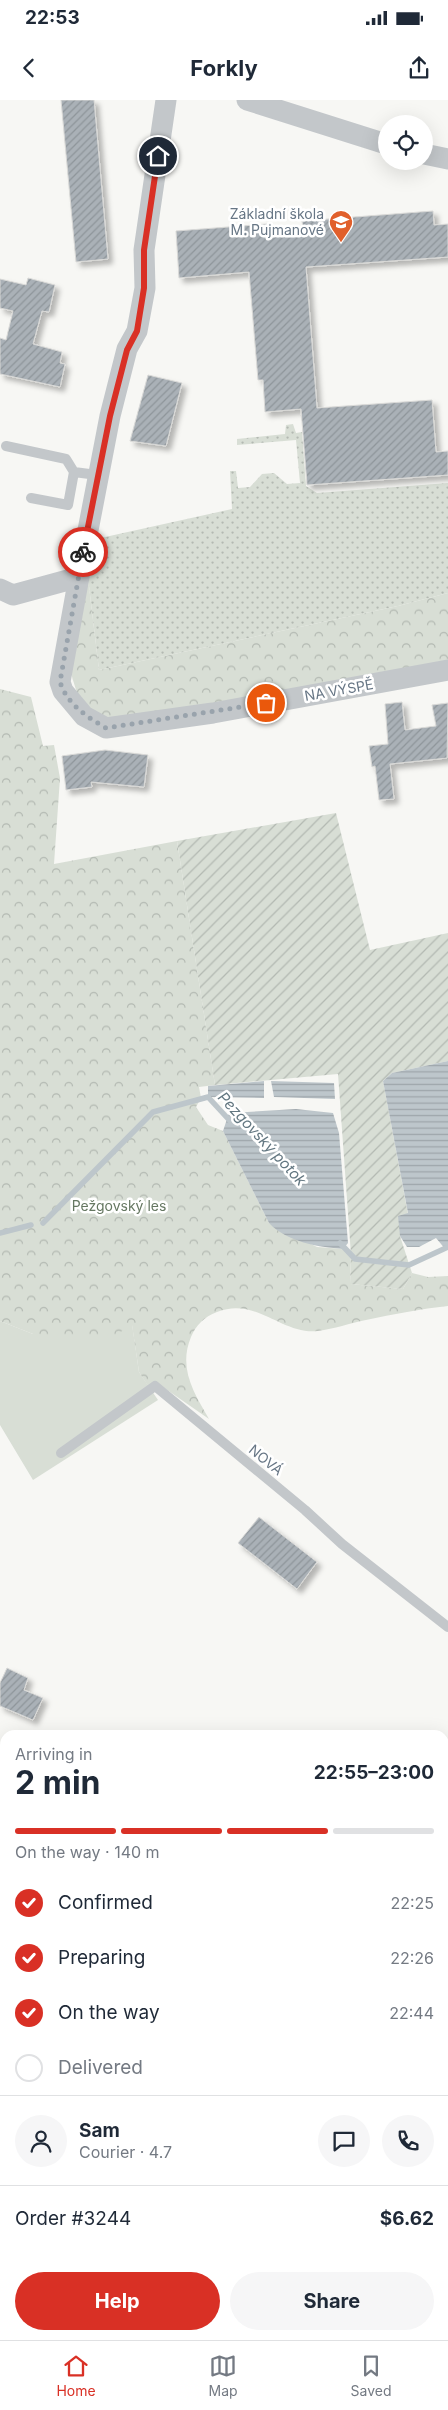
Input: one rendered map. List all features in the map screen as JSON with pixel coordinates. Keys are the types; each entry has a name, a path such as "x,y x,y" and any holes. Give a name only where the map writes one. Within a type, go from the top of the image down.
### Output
{"street":[{"name":"NA VÝSPĚ","path":"166,100 144,250 144,288 137,331 127,350 97,475 60,682 63,691 84,716 106,728 213,713 448,670"},
{"path":"247,100 378,141"},
{"path":"433,156 448,159"},
{"path":"0,589 13,595 79,577"}],"lane":[{"path":"6,446 66,459 74,472 68,505 31,498"},
{"path":"74,472 97,475"},
{"name":"NOVÁ","path":"61,1453 155,1386 305,1510 342,1544 448,1627"}],"green space":[{"path":"293,424 296,433 302,432 306,486 317,493 448,483 448,593 398,606 99,670 88,578 96,539 232,509 230,471 236,471 238,488 250,487 262,474 274,473 287,484 300,483 296,440 237,445 237,439 285,434 286,425"},
{"path":"88,578 99,670 398,606 448,593 448,670 140,723 84,716 69,667"},
{"name":"Pežgovský les","path":"0,689 31,697 43,746 54,745 60,778 54,864 177,841 215,1085 199,1087 201,1098 196,1107 208,1125 223,1131 269,1223 317,1247 343,1249 351,1255 350,1284 403,1289 412,1273 428,1277 448,1276 448,1306 360,1321 318,1331 305,1331 244,1309 231,1308 212,1314 198,1325 193,1333 187,1348 186,1359 193,1390 209,1419 160,1385 152,1392 139,1372 132,1325 109,1339 33,1334 0,1321"},
{"path":"336,813 370,950 448,933 448,1061 392,1073 383,1081 408,1214 400,1236 412,1273 403,1289 350,1284 351,1255 338,1074 215,1085 177,841"},
{"path":"0,1321 33,1334 132,1324 139,1372 158,1400 33,1480 0,1425"}],"water":[{"path":"448,1061 448,1249 446,1250 436,1238 419,1247 407,1247 400,1236 398,1216 408,1213 383,1081 392,1073"},
{"path":"264,1081 264,1098 208,1097 208,1086"},
{"path":"271,1081 334,1083 335,1099 274,1097"},
{"path":"296,1109 333,1113 339,1133 348,1243 343,1249 313,1245 294,1239 269,1223 223,1131 229,1113"}],"building":[{"path":"61,100 94,100 108,259 76,262"},
{"path":"433,211 434,225 448,224 448,257 306,267 317,408 432,400 436,452 448,451 448,475 307,485 301,409 265,412 263,380 258,380 249,272 179,278 176,231 267,224 268,230 303,228 302,221"},
{"path":"28,278 55,285 49,312 42,311 33,344 62,352 60,363 65,364 60,387 0,374 0,338 6,340 13,311 0,308 0,279 26,285"},
{"path":"148,375 182,383 166,446 130,441"},
{"path":"402,702 405,730 436,726 432,705 448,703 447,758 390,764 394,799 379,800 375,766 372,767 369,746 388,744 385,704"},
{"path":"105,750 148,755 144,787 91,782 92,787 66,790 62,756"},
{"path":"259,1517 317,1562 297,1589 238,1543"},
{"path":"7,1668 28,1678 24,1690 43,1698 33,1720 0,1706 0,1683"}],"waterway":[{"name":"Pezgovský potok","path":"43,1223 153,1112 208,1097 232,1123"},
{"name":"Pezgovský potok","path":"0,1233 31,1225"},
{"name":"Pezgovský potok","path":"340,1243 355,1259 409,1265 448,1247"}],"way so far":[{"path":"83,552 69,640 60,682 63,691 84,716 106,728 213,713 266,703"}],"place":[{"name":"Základní škola M. Pujmanové","path":"341,243"}],"route":[{"path":"83,552 110,416 127,350 137,331 144,288 144,250 158,156"}]}
